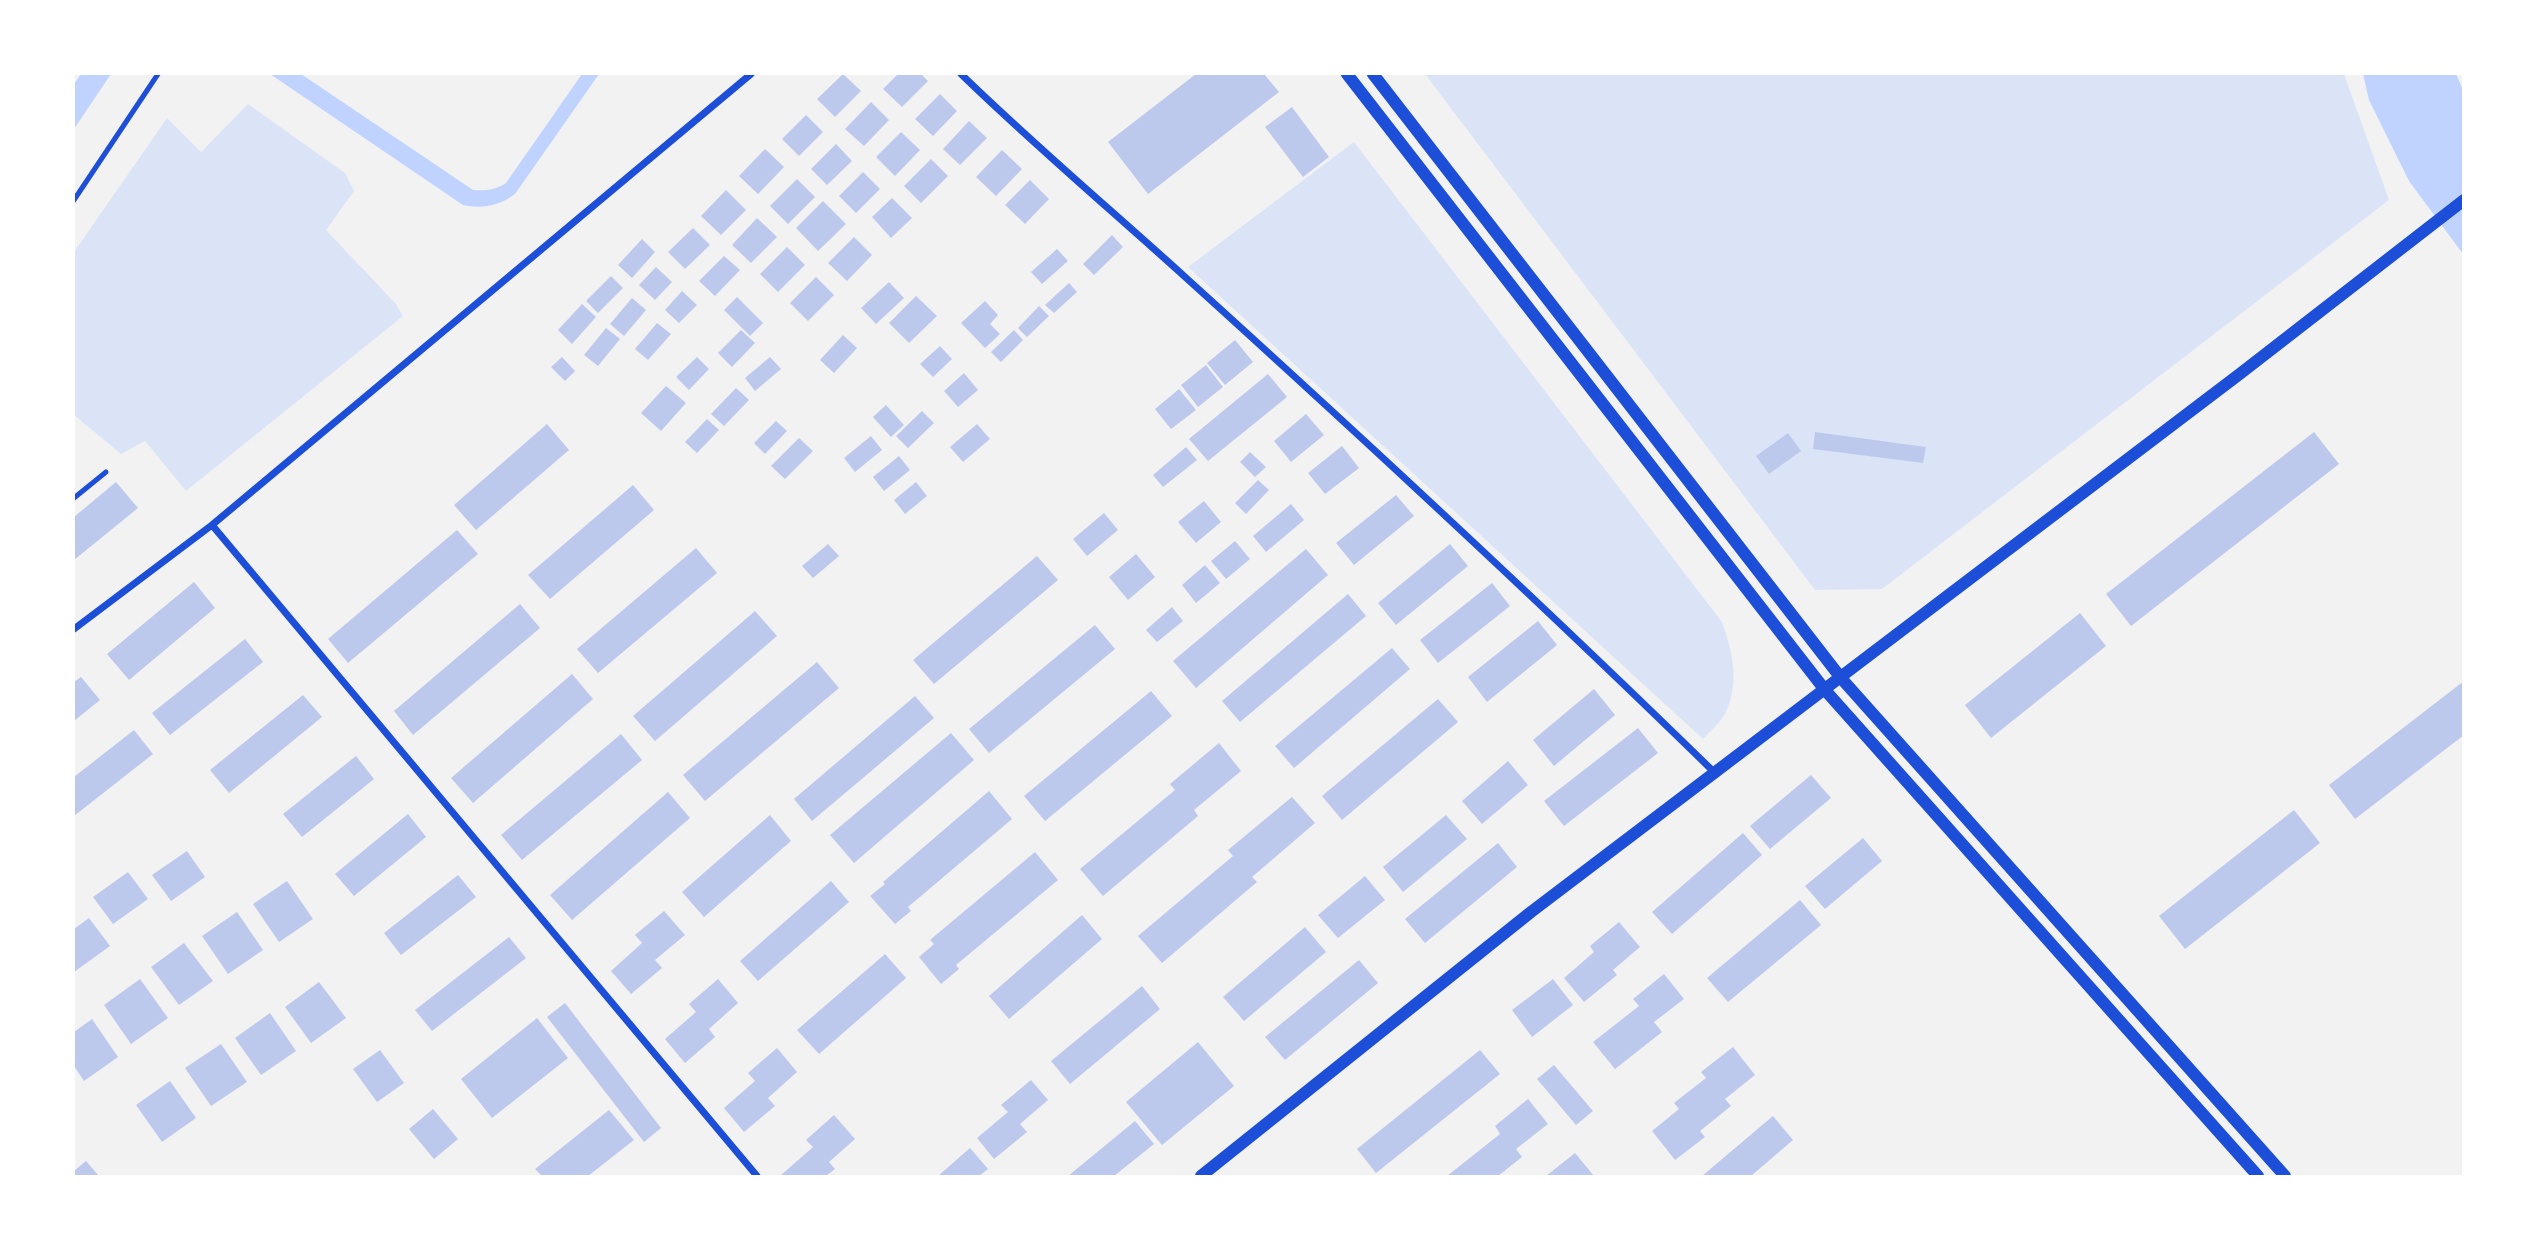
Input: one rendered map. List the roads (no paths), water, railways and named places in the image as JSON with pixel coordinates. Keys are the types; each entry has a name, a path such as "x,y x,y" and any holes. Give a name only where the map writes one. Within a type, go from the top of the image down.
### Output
{"street":[{"path":"74,629 212,525 751,74"},
{"path":"961,74 1587,649 1713,772"},
{"path":"1347,74 1825,690 2258,1177"},
{"path":"1373,74 1841,678 2285,1177"},
{"path":"1201,1177 1531,912 2241,373 2463,200"},
{"path":"212,525 757,1177"}],"lane":[{"path":"74,200 158,74"},
{"path":"74,498 106,472"}],"water":[{"path":"81,74 111,74 74,129 74,84"},
{"path":"270,74 301,74 473,190 482,190 494,189 506,183 582,74 599,74 515,194 497,204 477,207 463,205"},
{"path":"2363,74 2456,74 2464,92 2463,254 2409,181 2369,100"}]}
